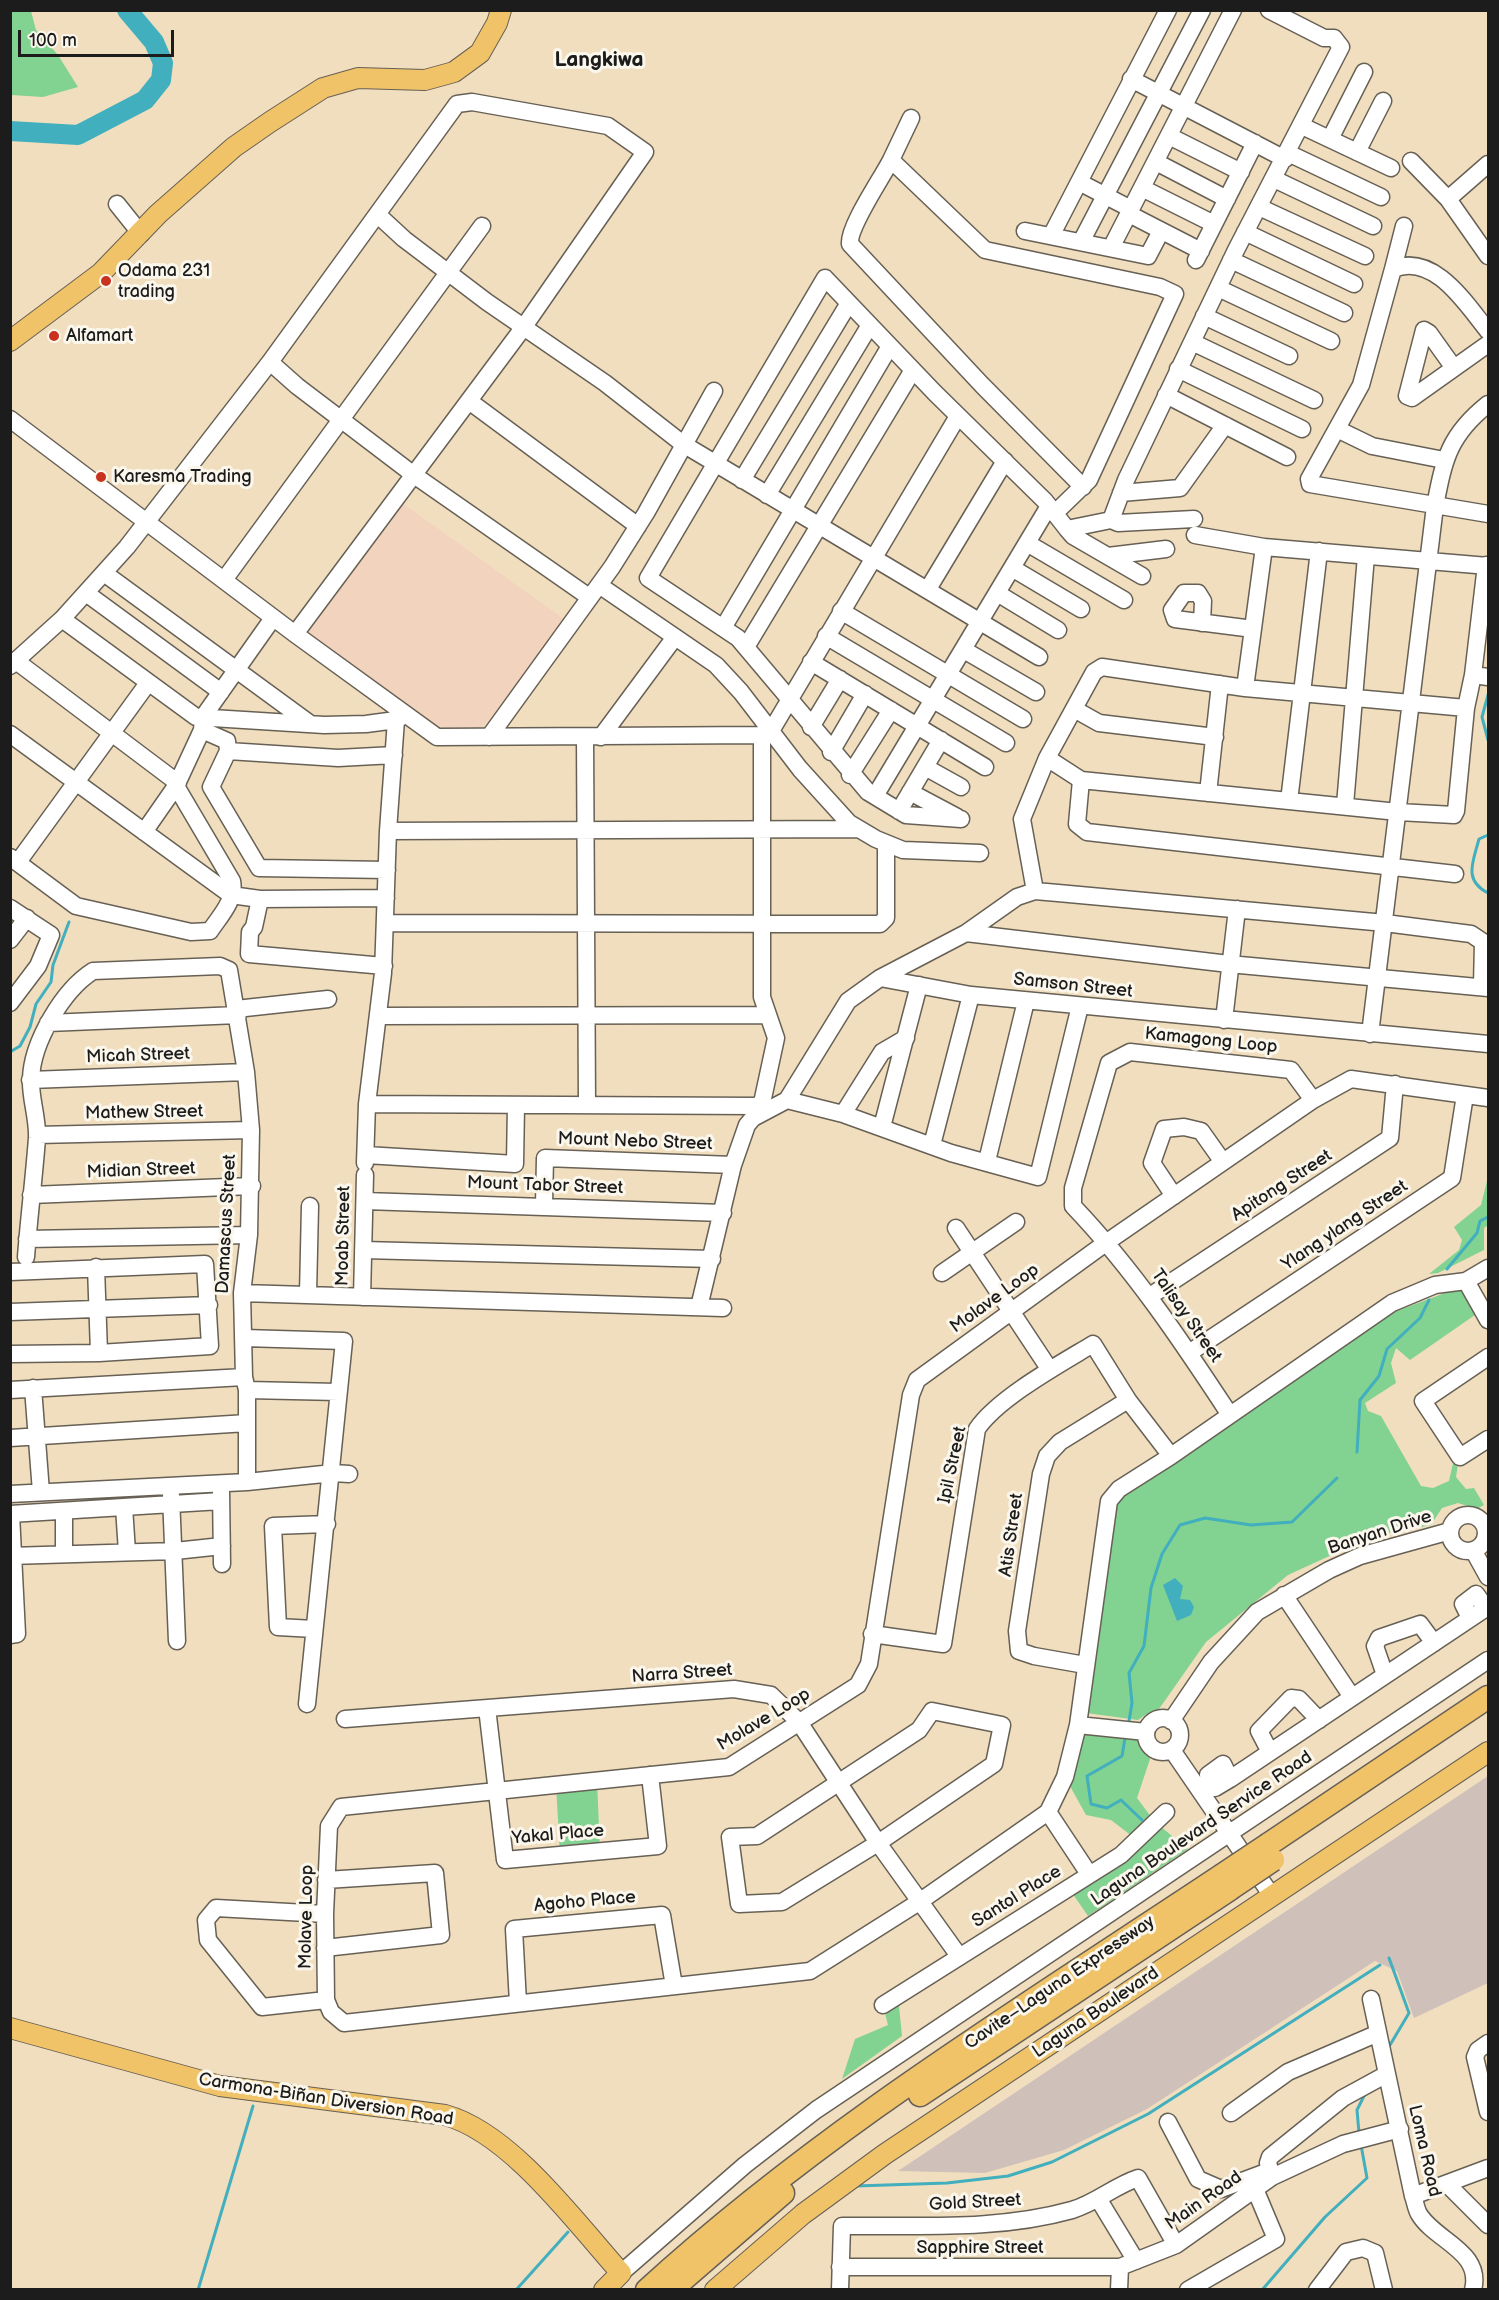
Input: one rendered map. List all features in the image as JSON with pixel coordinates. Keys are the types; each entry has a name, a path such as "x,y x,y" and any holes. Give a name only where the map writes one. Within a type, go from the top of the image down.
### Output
{"highway":[{"name":"Cavite–Laguna Expressway","path":"1273,1851 1488,1697"},
{"name":"Cavite–Laguna Expressway","path":"647,2289 734,2213 851,2123 1488,1714"},
{"name":"Cavite–Laguna Expressway","path":"671,2289 777,2198 859,2136 1225,1882"}],"main road":[{"path":"10,341 100,273 141,234 158,214 234,147 323,88 358,78 424,80 454,72 480,53 501,10"},
{"name":"Laguna Boulevard","path":"715,2289 804,2214 885,2154 1488,1752"},
{"name":"Carmona-Biñan Diversion Road","path":"10,2028 220,2086 458,2119 483,2132 519,2162 621,2273"},
{"path":"604,2289 621,2273"}],"street":[{"path":"1051,236 1168,10"},
{"path":"1081,242 1104,194 1202,10"},
{"path":"1111,248 1233,10"},
{"path":"1111,520 1121,493 1178,369 1231,260 1341,48 1334,38 1324,38 1269,10"},
{"path":"1329,139 1364,72"},
{"path":"1131,79 1255,143 1382,197"},
{"path":"1357,152 1383,100"},
{"path":"148,682 111,734 75,782 14,860 76,906 191,932 210,931 227,907 231,895 231,880 177,785 111,734 13,664 62,619 147,521 270,362 461,101 608,126 630,140 645,152 523,328 295,634"},
{"path":"910,118 891,160 853,231 850,244 982,386 1083,487"},
{"path":"1302,126 1391,168"},
{"path":"1169,136 1241,171"},
{"path":"1079,182 1104,194 1198,255 1255,143"},
{"path":"875,796 1027,543 1052,510 1089,480 1129,390 1176,298 1174,291 985,250 891,160"},
{"path":"1411,161 1448,199 1488,256"},
{"path":"1156,162 1227,199"},
{"path":"1448,199 1488,167"},
{"path":"1274,179 1373,226"},
{"path":"1142,188 1214,224"},
{"path":"117,204 141,234"},
{"path":"1259,207 1365,256"},
{"path":"378,214 404,239 523,328 605,383 682,444 1039,657"},
{"path":"224,580 482,226"},
{"path":"1404,226 1361,385 1311,474 1310,484 1435,506 1488,511"},
{"path":"1024,231 1148,256 1161,231"},
{"path":"1245,232 1354,284"},
{"path":"1231,260 1344,313"},
{"path":"1393,269 1404,264 1430,270 1454,289 1488,331"},
{"path":"910,792 961,819 932,819 906,815 861,786 746,647 723,628 648,578 825,278 958,416 1005,461 1052,510 1073,536 1142,576"},
{"path":"1218,288 1330,341"},
{"path":"742,480 849,303"},
{"path":"1204,316 1289,356"},
{"path":"767,495 870,325"},
{"path":"1192,342 1314,400"},
{"path":"1454,368 1488,344"},
{"path":"723,628 890,346"},
{"path":"270,362 297,386 414,475 594,591 675,637 716,665 766,733 849,824 903,850 980,853"},
{"path":"1178,369 1302,429"},
{"path":"746,647 913,370"},
{"path":"489,737 638,526 682,444 714,391"},
{"path":"1166,395 1287,456"},
{"path":"469,401 638,526"},
{"path":"1370,1035 1435,506 1444,460 1466,421 1488,404"},
{"path":"367,1104 756,1106 762,1103 776,1050 776,1038 762,998 766,733 789,701 872,557 958,416"},
{"path":"10,419 147,521 401,717 437,737 593,737 766,733"},
{"path":"1121,493 1180,488 1226,425"},
{"path":"1337,429 1372,446 1444,460"},
{"path":"928,589 1005,461"},
{"path":"1047,758 1081,780 1398,812 1454,815 1466,708 1481,676 1487,566 1264,547 1194,527 1118,523 1111,520 1067,529"},
{"path":"1027,543 1124,600"},
{"path":"1245,688 1264,547"},
{"path":"1108,556 1166,549"},
{"path":"1289,801 1319,551"},
{"path":"1345,805 1366,556"},
{"path":"1012,568 1081,609"},
{"path":"104,573 311,724"},
{"path":"86,593 221,692"},
{"path":"997,593 1058,630"},
{"path":"841,611 1023,719"},
{"path":"144,832 177,785 203,724 221,692 273,618"},
{"path":"62,619 226,741 228,751 211,787 259,868 387,870"},
{"path":"1202,623 1253,629"},
{"path":"826,636 1006,742"},
{"path":"586,1106 585,830 593,737 675,637"},
{"path":"964,650 1036,692"},
{"path":"811,662 985,767"},
{"path":"1035,891 1022,819 1047,758 1094,672 1102,667 1245,688 1466,708"},
{"path":"811,727 840,679"},
{"path":"1208,793 1220,684"},
{"path":"831,752 865,694"},
{"path":"1074,709 1099,723 1215,737"},
{"path":"850,775 891,710"},
{"path":"203,724 366,724 401,717"},
{"name":"Moab Street","path":"362,1297 367,1104 384,966 388,831 394,755 401,717"},
{"path":"10,734 231,895 260,899 386,898"},
{"path":"899,811 941,740"},
{"path":"228,751 338,758 394,755"},
{"path":"925,766 960,787"},
{"path":"1081,780 1077,824 1086,832 1455,874"},
{"path":"388,831 858,828"},
{"path":"386,923 880,924 886,918 886,843"},
{"path":"699,1307 734,1165 747,1125 753,1118 787,1100 848,1001 880,978 966,933 1017,897 1035,891 1385,922 1478,936 1483,942 1485,987 1229,964 966,933"},
{"path":"260,899 254,927 250,932 249,954 384,966"},
{"path":"10,908 51,935 38,966 10,1004"},
{"path":"1224,1020 1237,909"},
{"path":"10,940 27,918"},
{"name":"Damascus Street","path":"48,1023 83,978 93,971 225,968 237,1012 246,1072 251,1130 252,1186 242,1293 247,1482"},
{"name":"Samson Street","path":"880,978 971,995 1370,1035 1488,1044"},
{"path":"882,1127 919,985"},
{"path":"932,1145 971,995"},
{"path":"26,1257 37,1135 30,1080 33,1056 48,1023 237,1012 328,999"},
{"path":"987,1161 1026,1000"},
{"path":"787,1100 843,1114 951,1153 987,1161 1038,1177 1080,1006"},
{"path":"378,1016 768,1015"},
{"path":"843,1114 882,1052 906,1038"},
{"name":"Kamagong Loop","path":"1107,1242 1074,1206 1073,1188 1109,1063 1130,1052 1292,1070 1313,1100"},
{"name":"Micah Street","path":"30,1080 246,1072"},
{"name":"Molave Loop","path":"326,2000 325,1914 329,1826 341,1807 729,1767 858,1685 869,1664 911,1395 917,1380 1107,1242 1313,1100 1351,1079 1488,1098"},
{"name":"Apitong Street","path":"1150,1296 1390,1138 1395,1084"},
{"name":"Ylang ylang Street","path":"1189,1353 1452,1178 1465,1095"},
{"path":"365,1164 515,1164 516,1105"},
{"path":"1174,1196 1152,1163 1164,1129 1184,1127 1201,1131 1223,1162"},
{"name":"Mathew Street","path":"37,1135 251,1130"},
{"name":"Mount Nebo Street","path":"544,1205 545,1158 734,1165"},
{"name":"Midian Street","path":"31,1195 252,1186"},
{"name":"Mount Tabor Street","path":"364,1200 723,1213"},
{"path":"308,1294 310,1206"},
{"path":"942,1273 1016,1222"},
{"path":"956,1228 1050,1370"},
{"path":"27,1239 249,1235"},
{"name":"Talisay Street","path":"1107,1242 1150,1296 1230,1415"},
{"path":"363,1250 712,1258"},
{"path":"10,1272 205,1264 210,1346 99,1353 10,1354"},
{"path":"96,1267 99,1353"},
{"path":"325,1914 216,1908 206,1920 208,1940 262,2007 326,2000 331,2012 344,2022 810,1971 919,1902 1048,1812 1065,1777 1078,1725 1109,1501 1119,1489 1171,1456 1392,1303 1436,1285 1466,1281 1488,1268"},
{"path":"1466,1281 1488,1320"},
{"path":"242,1293 723,1308"},
{"path":"10,1312 97,1306 208,1305"},
{"path":"244,1338 344,1341 338,1392 341,1473 327,1524 307,1704"},
{"name":"Ipil Street","path":"872,1634 943,1644 977,1429 985,1417 1050,1370 1093,1344 1128,1400 1171,1456"},
{"path":"1488,1357 1423,1401 1460,1457 1488,1439"},
{"path":"10,1390 245,1383 338,1392"},
{"path":"33,1388 41,1492"},
{"name":"Atis Street","path":"1085,1665 1019,1651 1017,1631 1041,1474 1047,1456 1060,1442 1128,1400"},
{"path":"10,1438 247,1423"},
{"path":"10,1494 247,1482 341,1473"},
{"path":"220,1483 222,1564"},
{"path":"170,1486 175,1551 177,1641"},
{"path":"10,1635 17,1634 11,1556 11,1514 221,1501"},
{"path":"124,1507 127,1552"},
{"path":"64,1511 64,1554"},
{"path":"1481,1549 1456,1546 1450,1531 1454,1522 1465,1515 1478,1518 1486,1523 1486,1534 1481,1549 1488,1577"},
{"path":"314,1629 278,1627 273,1526 327,1524"},
{"name":"Banyan Drive","path":"1171,1721 1211,1662 1257,1612 1284,1595 1360,1556 1450,1531"},
{"path":"11,1556 175,1551 222,1546"},
{"path":"1284,1595 1352,1697"},
{"path":"1230,1779 1470,1618"},
{"path":"1385,1675 1375,1646 1379,1638 1420,1624 1434,1643"},
{"name":"Laguna Boulevard Service Road","path":"621,2273 745,2165 816,2110 1488,1660"},
{"name":"Narra Street","path":"345,1719 734,1689 771,1695 799,1722 878,1843 959,1956"},
{"path":"1270,1752 1259,1731 1291,1698 1299,1699 1319,1720"},
{"name":"Yakal Place","path":"488,1708 505,1860 658,1846 650,1775"},
{"path":"932,1711 1002,1725 993,1764 878,1843 782,1902 740,1904 730,1837 757,1836 919,1730 932,1711"},
{"path":"1155,1720 1171,1721 1180,1735 1176,1746 1172,1750 1163,1752 1153,1750 1147,1742 1146,1732 1155,1720"},
{"path":"1078,1725 1146,1732"},
{"path":"1172,1750 1272,1896"},
{"path":"1048,1812 1089,1874"},
{"name":"Santol Place","path":"883,2005 1121,1855 1166,1812"},
{"path":"325,1948 441,1935 435,1873 326,1880"},
{"name":"Agoho Place","path":"518,2003 514,1929 663,1915 674,1986"},
{"name":"Loma Road","path":"1371,1999 1376,2034 1419,2214 1461,2251 1474,2268 1476,2279 1473,2289"},
{"path":"1231,2113 1288,2072 1376,2034"},
{"path":"1488,2043 1478,2050 1475,2056 1488,2112"},
{"path":"1188,2289 1276,2239 1265,2180 1270,2157 1343,2098 1387,2074"},
{"path":"1168,2122 1198,2179 1221,2189 1265,2180 1343,2144 1400,2129"},
{"path":"1413,2196 1488,2168"},
{"name":"Gold Street","path":"840,2267 842,2226 1008,2224 1072,2210 1099,2200 1138,2178 1176,2245"},
{"name":"Main Road","path":"1128,2264 1176,2245 1265,2180"},
{"path":"1447,2184 1488,2225"},
{"path":"1099,2200 1128,2264 1119,2289"},
{"path":"1317,2289 1346,2252 1363,2248 1375,2253 1384,2289"},
{"name":"Sapphire Street","path":"840,2267 1128,2264"},
{"path":"840,2267 840,2289"}],"shaded area":[{"path":"401,502 568,622 481,729 437,729 305,631"},
{"path":"1488,1776 1488,1983 1414,2018 1397,1971 1375,1961 1147,2109 1064,2150 985,2173 898,2171"}],"green space":[{"path":"10,11 31,11 36,30 58,55 78,87 43,97 11,95"},
{"path":"1488,1177 1488,1225 1484,1228 1484,1250 1438,1273 1429,1274 1459,1250 1462,1240 1454,1227 1481,1205"},
{"path":"1461,1287 1475,1315 1410,1360 1396,1348 1391,1363 1396,1383 1365,1403 1368,1411 1381,1416 1421,1486 1433,1488 1449,1481 1453,1463 1458,1464 1456,1477 1466,1489 1474,1488 1484,1505 1477,1509 1458,1503 1442,1508 1431,1525 1373,1536 1288,1575 1206,1642 1159,1709 1138,1720 1086,1713 1111,1502 1386,1315"},
{"path":"1078,1725 1146,1736 1153,1750 1137,1798 1155,1822 1188,1849 1088,1916 1068,1887 1137,1840 1111,1820 1086,1815 1065,1777"},
{"path":"597,1780 600,1852 560,1855 556,1784"},
{"path":"898,1996 902,2036 842,2079 855,2039 888,2025 883,2005"}],"water":[{"path":"1175,1578 1183,1586 1180,1599 1190,1600 1194,1607 1191,1615 1177,1621 1163,1585"}],"waterway":[{"path":"10,131 78,135 145,100 161,80 163,63 154,42 127,10"},
{"path":"1488,695 1482,717 1488,740"},
{"path":"1488,835 1479,839 1472,870 1475,882 1488,893"},
{"path":"10,1052 20,1046 30,1027 36,1004 51,982 53,965 69,922"},
{"path":"1447,1269 1477,1233 1480,1221 1488,1217"},
{"path":"1357,1452 1360,1400 1379,1376 1387,1349 1420,1318 1429,1300"},
{"path":"1129,1721 1132,1703 1129,1673 1144,1646 1151,1588 1162,1554 1180,1525 1205,1518 1251,1525 1292,1522 1337,1478"},
{"path":"1125,1738 1122,1756 1087,1776 1091,1804 1107,1808 1121,1800 1142,1820"},
{"path":"1389,1958 1409,2013 1390,2045"},
{"path":"856,2186 947,2183 1008,2176 1052,2162 1148,2114 1380,1965"},
{"path":"1359,2133 1357,2110 1365,2094"},
{"path":"198,2290 253,2106"},
{"path":"1262,2290 1325,2217 1367,2178 1361,2145"},
{"path":"516,2290 568,2232"}],"place":[{"name":"Odama 231 trading","path":"106,281"},
{"name":"Alfamart","path":"54,336"},
{"name":"Karesma Trading","path":"101,477"}],"district":[{"name":"Langkiwa","path":"599,61"}]}
